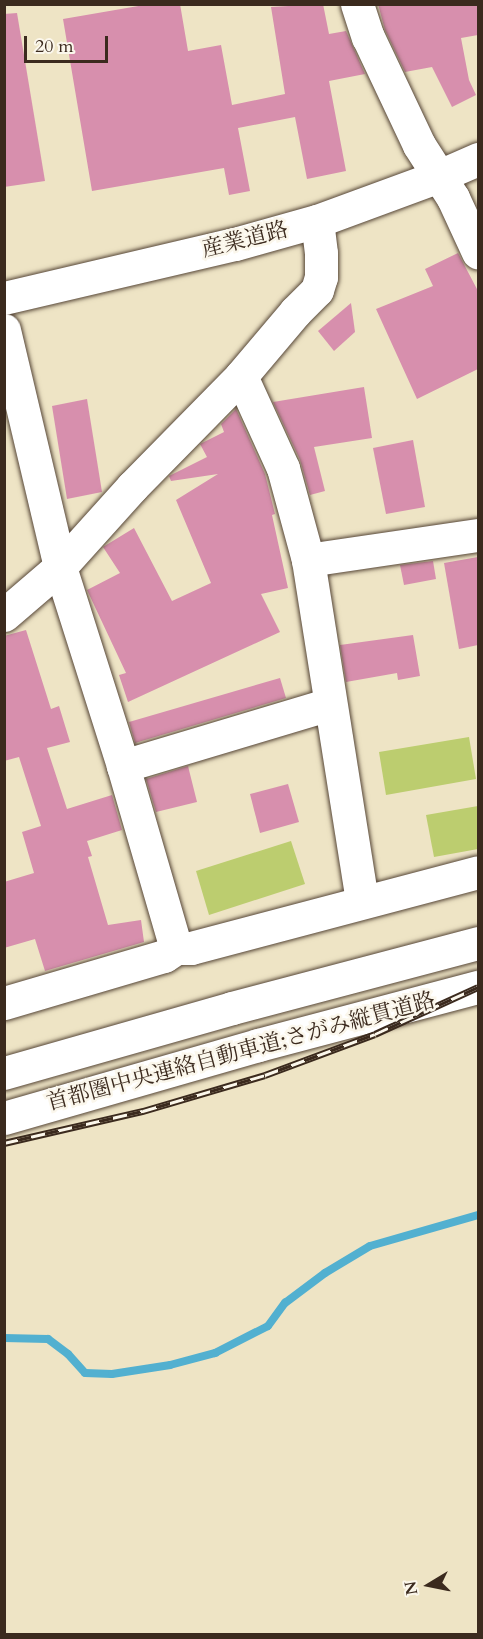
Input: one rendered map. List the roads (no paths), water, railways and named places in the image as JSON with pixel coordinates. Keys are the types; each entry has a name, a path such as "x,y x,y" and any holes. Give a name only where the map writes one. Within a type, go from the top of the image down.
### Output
{"main road":[{"path":"357,4 368,37 419,145 453,198 478,252"},
{"name":"産業道路","path":"4,298 235,244 317,221 440,176 478,159"},
{"path":"4,615 60,567 132,488 241,376 295,312 317,290 321,277 321,253 317,221"},
{"path":"4,330 60,567 123,766 176,948"},
{"path":"241,376 283,468 308,560 362,901"},
{"path":"308,560 478,536"},
{"path":"123,766 330,704"},
{"path":"4,1003 164,956 176,948 191,948 478,872"},
{"name":"首都圏中央連絡自動車道;さがみ縦貫道路","path":"4,1073 232,1008 478,943"},
{"name":"首都圏中央連絡自動車道;さがみ縦貫道路","path":"4,1118 258,1045 478,987"}],"waterway":[{"path":"4,1338 48,1339 68,1354 85,1373 112,1374 170,1365 215,1353 268,1326 285,1303 325,1273 370,1246 478,1215"}],"railway":[{"path":"4,1143 143,1111 265,1075 375,1034 478,987"}]}
